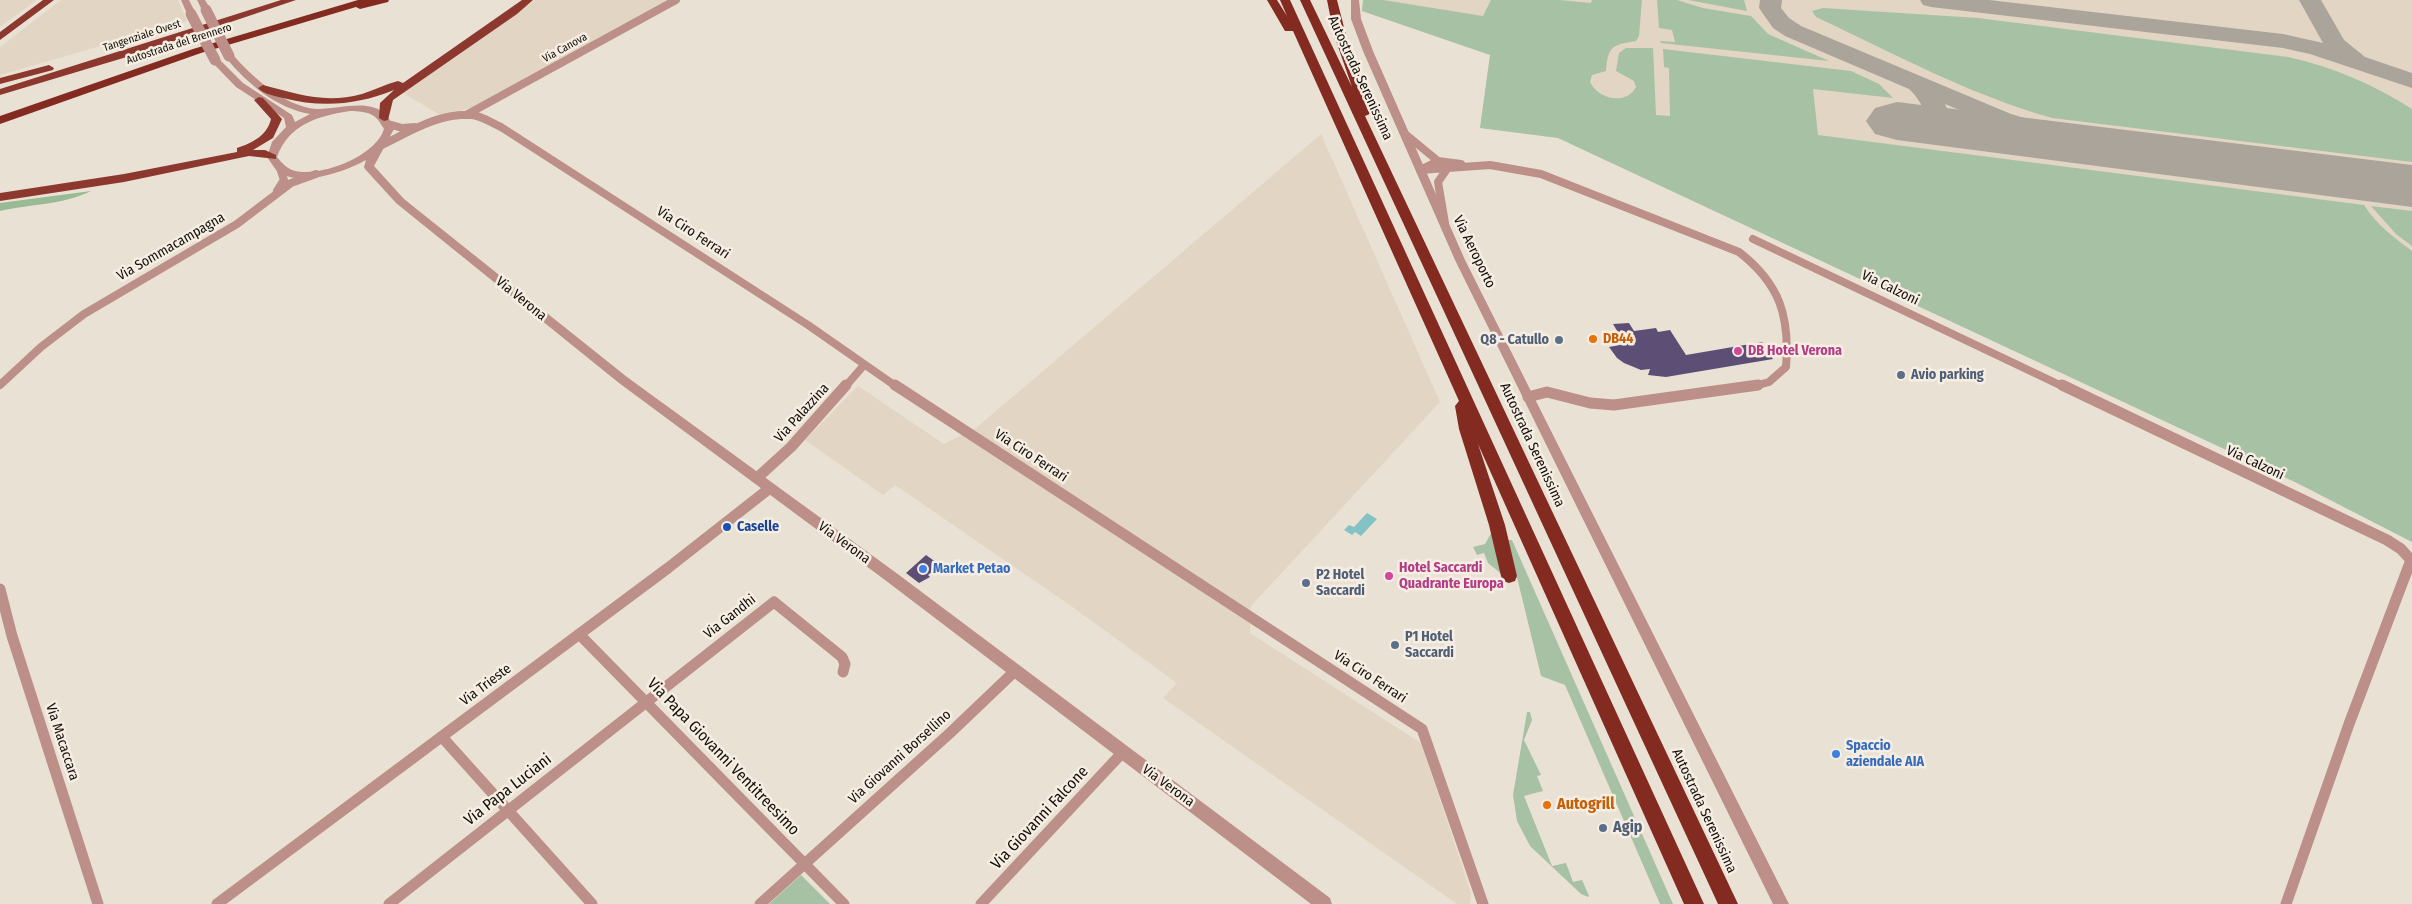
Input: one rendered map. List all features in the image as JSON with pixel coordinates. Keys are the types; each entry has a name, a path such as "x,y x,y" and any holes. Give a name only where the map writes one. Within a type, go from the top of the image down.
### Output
{"highway":[{"path":"0,37 49,0"},
{"path":"246,9 266,0"},
{"name":"Tangenziale Ovest","path":"0,85 115,51 272,0"},
{"name":"Tangenziale Ovest","path":"0,92 126,54 291,0"},
{"name":"Autostrada del Brennero","path":"0,111 179,49 343,0"},
{"name":"Autostrada del Brennero","path":"0,120 197,51 369,0"},
{"path":"197,51 384,0"},
{"path":"386,121 385,103 389,98 528,0"},
{"path":"1272,0 1336,113"},
{"path":"1285,0 1694,904"},
{"name":"Autostrada Serenissima","path":"1304,0 1728,904"},
{"path":"1332,0 1340,35 1388,180"},
{"path":"0,81 115,51"},
{"path":"264,88 301,101 338,102 380,92 434,65"},
{"path":"207,160 244,149 265,138 272,131 277,118 259,100"},
{"path":"0,197 124,178 207,160 257,152 272,157"},
{"path":"1459,384 1466,429 1497,525 1508,576"}],"street":[{"path":"185,0 215,60 224,73 259,100 289,117 291,128"},
{"path":"201,0 229,56 239,68 264,88 296,108 320,114"},
{"name":"Via Canova","path":"465,115 676,0"},
{"name":"Via Aeroporto","path":"1355,0 1356,19 1446,230 1781,904"},
{"path":"280,168 272,157 276,142 291,128 320,114 358,108 378,113 386,121 409,128 465,115"},
{"name":"Via Ciro Ferrari","path":"465,115 485,119 501,127 784,310 864,365 1422,729 1483,904"},
{"path":"372,172 370,163 388,134 386,121"},
{"path":"379,147 426,125"},
{"path":"1404,134 1438,161 1514,168 1541,174 1739,252 1765,272 1773,284 1782,306 1787,341 1786,367 1769,382 1756,386 1614,405 1590,403 1547,392 1528,397"},
{"name":"Via Sommacampagna","path":"0,385 41,347 84,314 237,224 291,183 317,174 344,168 369,156 379,147"},
{"path":"1420,170 1438,161"},
{"path":"1420,170 1447,169 1467,165"},
{"name":"Via Sommacampagna","path":"280,168 298,174 317,174"},
{"name":"Via Sommacampagna","path":"270,199 284,180 280,168"},
{"name":"Via Sommacampagna","path":"344,168 372,172"},
{"path":"1446,230 1441,197 1437,186 1439,176 1447,169"},
{"name":"Via Verona","path":"372,172 400,201 623,380 757,478 1324,904"},
{"name":"Via Calzoni","path":"1753,238 2387,540 2401,549 2411,560 2411,566 2349,724 2286,904"},
{"name":"Via Palazzina","path":"757,478 790,447 864,365"},
{"name":"Via Trieste","path":"217,904 579,634 770,488"},
{"name":"Via Macaccara","path":"0,589 12,636 98,904"},
{"name":"Via Gandhi","path":"647,702 774,602 842,657 845,664 843,672"},
{"name":"Via Papa Giovanni Ventitreesimo","path":"579,634 844,904"},
{"name":"Via Giovanni Borsellino","path":"760,904 950,734 1015,671"},
{"name":"Via Papa Luciani","path":"389,904 647,702"},
{"path":"442,736 591,904"},
{"name":"Via Giovanni Falcone","path":"981,904 1122,753"}],"shaded area":[{"path":"0,0 37,0 0,27"},
{"path":"61,0 178,0 187,21 0,75 0,47"},
{"path":"535,0 671,0 474,107 442,116 403,93"},
{"path":"1363,0 2412,0 2412,542 2297,483 1558,138 1480,128 1490,55 1362,11"},
{"path":"1321,134 1440,402 1251,606 1250,633 1421,743 1471,893 1470,904 1457,904 1163,698 1177,683 1074,608 895,485 883,495 805,440 858,386 944,444 976,428"}],"green space":[{"path":"1363,0 1383,0 1483,16 1491,0 1560,0 1591,3 1592,0 1642,0 1639,36 1636,41 1613,48 1608,56 1606,71 1592,75 1590,82 1599,93 1605,96 1612,98 1626,97 1636,87 1634,81 1616,71 1619,53 1626,48 1653,48 1656,115 1670,116 1669,68 1664,67 1663,49 1851,71 1879,84 1893,98 1813,89 1818,135 2364,205 2380,225 2412,251 2412,542 2297,483 1558,138 1480,128 1490,55 1362,11"},
{"path":"1657,0 1677,0 1703,8 1751,16 1768,34 1829,61 1661,43 1660,41 1675,42 1672,30 1659,28"},
{"path":"1688,0 1744,0 1747,11"},
{"path":"1823,8 1978,18 2288,57 2305,61 2352,77 2412,109 2412,162 2052,118 1991,98 1932,72 1816,17 1812,11"},
{"path":"91,191 58,202 0,211 0,203"},
{"path":"2371,206 2412,211 2412,246 2396,234"},
{"path":"1493,530 1504,576 1488,563 1484,553 1477,555 1473,547 1485,544"},
{"path":"1508,540 1512,540 1673,904 1660,904 1565,685 1541,676"},
{"path":"1527,712 1530,712 1532,720 1524,740 1541,775 1537,776 1543,791 1524,796 1552,866 1566,863 1573,882 1582,880 1588,897 1581,894 1530,846 1517,821 1513,795"},
{"path":"801,875 830,904 769,904"}],"water":[{"path":"1367,513 1377,519 1361,536 1355,532 1352,535 1344,530 1349,525 1354,527"}],"building":[{"name":"DB Hotel Verona","path":"1629,323 1634,331 1656,328 1658,332 1670,330 1686,355 1762,342 1773,359 1666,377 1648,375 1650,369 1641,370 1624,363 1617,358 1609,347 1625,344 1613,324"},
{"name":"Market Petao","path":"926,555 940,565 928,575 930,577 919,583 906,573"}],"taxiway":[{"path":"1771,0 1770,8 1781,23 1793,31 2002,119 2088,145"},
{"path":"1931,0 2283,41 2316,48 2412,81"},
{"path":"2310,0 2335,44 2355,59"},
{"path":"1918,84 1931,97 1935,109 1942,120 1964,130"}],"runway":[{"path":"1897,121 2412,186"}],"place":[{"name":"DB44","path":"1593,339"},
{"name":"Q8 - Catullo","path":"1559,340"},
{"name":"DB Hotel Verona","path":"1738,351"},
{"name":"Avio parking","path":"1901,375"},
{"name":"Caselle","path":"727,527"},
{"name":"Market Petao","path":"923,569"},
{"name":"Hotel Saccardi Quadrante Europa","path":"1389,576"},
{"name":"P2 Hotel Saccardi","path":"1306,583"},
{"name":"P1 Hotel Saccardi","path":"1395,645"},
{"name":"Spaccio aziendale AIA","path":"1836,754"},
{"name":"Autogrill","path":"1547,805"},
{"name":"Agip","path":"1603,828"}]}
